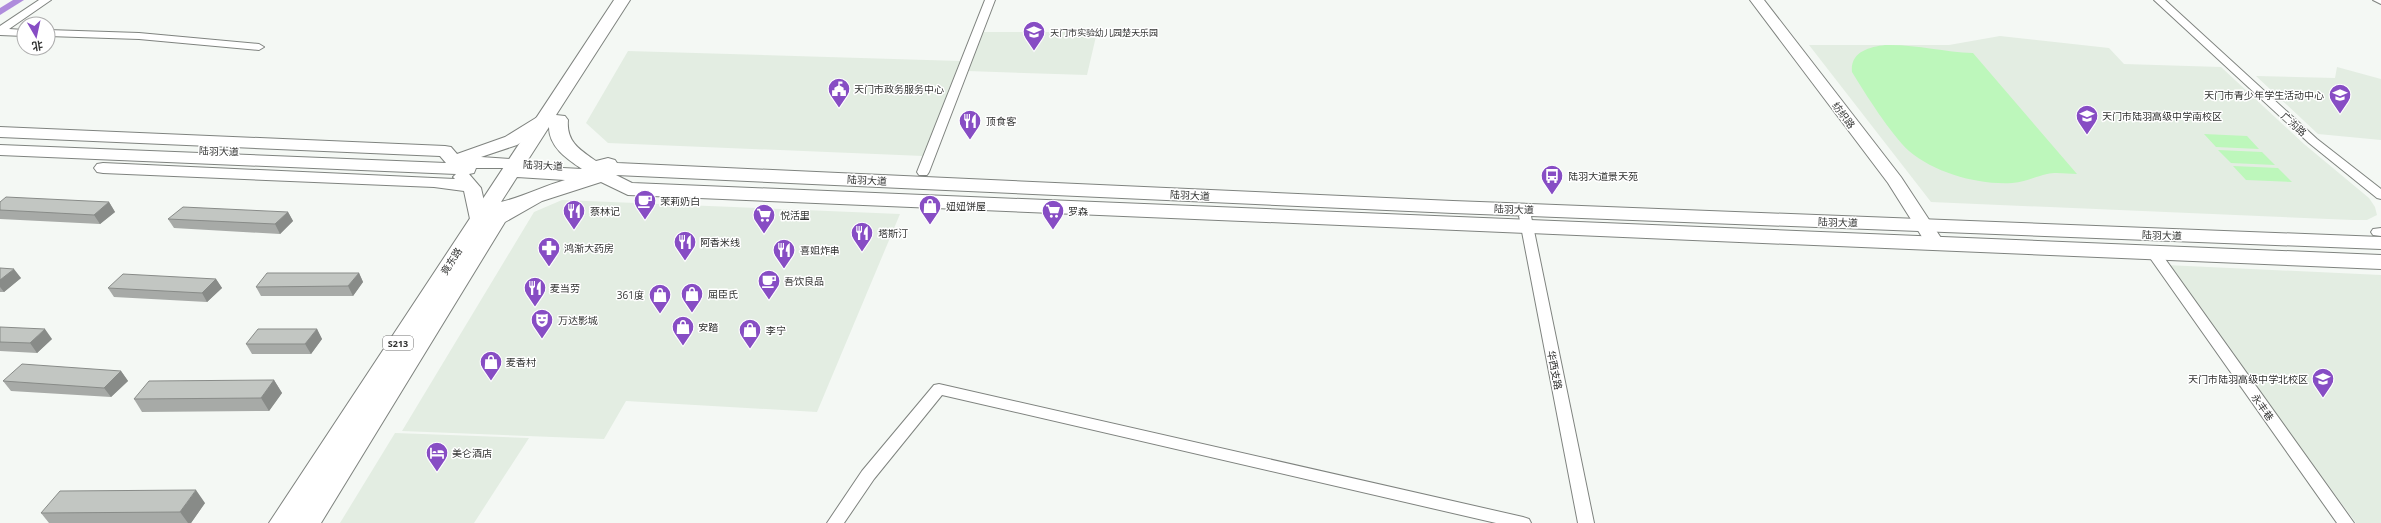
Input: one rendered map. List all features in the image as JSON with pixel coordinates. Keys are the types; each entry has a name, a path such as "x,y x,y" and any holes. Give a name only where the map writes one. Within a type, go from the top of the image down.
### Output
{"main road":[{"name":"竟东路","path":"282,523 521,168 552,119 622,0"},
{"name":"竟东路","path":"552,119 635,0"},
{"name":"纺织路","path":"1757,0 1895,181 1926,229"},
{"path":"451,165 511,141 552,119 561,141 572,154 628,189 1526,222 1926,229"},
{"path":"0,132 445,151 451,165 469,186 477,205 488,218 540,194 599,172 628,159 923,172 1926,229 2153,252 2381,262"},
{"name":"陆羽大道","path":"0,142 599,172 1926,229 2380,238"},
{"name":"陆羽大道","path":"0,150 451,165"},
{"path":"0,163 434,182 469,186"},
{"name":"竟东路","path":"307,523 488,218"}],"street":[{"path":"0,32 46,0"},
{"path":"923,172 990,0"},
{"name":"广沟路","path":"2160,0 2307,136 2381,194"},
{"path":"0,32 16,33"},
{"path":"56,33 138,36 259,47"},
{"name":"华西支路","path":"1526,222 1586,523"},
{"name":"永丰巷","path":"2153,252 2346,523"},
{"path":"835,523 868,475 939,389 1523,523"}],"shaded area":[{"name":"天门市实验幼儿园楚天乐园","path":"982,32 1097,32 1087,75 967,71"},
{"name":"天门市陆羽高级中学南校区","path":"2000,36 2109,48 2124,64 2221,67 2304,144 2369,198 2375,207 2377,215 2367,220 2353,220 1931,202 1809,45 1949,45"},
{"path":"628,51 960,61 923,156 608,143 586,123"},
{"name":"天门市青少年学生活动中心","path":"2337,67 2381,79 2381,140 2318,134 2256,76 2335,78"},
{"path":"562,200 900,214 817,412 626,401 604,439 402,431 534,212"},
{"name":"天门市陆羽高级中学北校区","path":"2166,265 2381,275 2381,523 2356,523"},
{"path":"395,433 529,438 474,523 340,523"}],"green space":[{"path":"1885,45 1973,53 2077,174 2051,173 2022,182 2012,183 1985,182 1958,176 1931,166 1919,159 1909,151 1886,124 1852,72 1852,65 1857,55 1867,49"},
{"path":"2204,134 2247,136 2259,149 2216,147"},
{"path":"2218,150 2262,152 2275,165 2231,163"},
{"path":"2233,166 2278,168 2292,182 2246,180"}],"building":[{"path":"6,197 109,202 94,215 0,210 0,202"},
{"path":"183,207 288,212 275,224 168,219"},
{"path":"0,268 14,269 0,280"},
{"path":"267,273 359,273 348,286 256,287"},
{"path":"123,274 216,279 202,293 108,288"},
{"path":"0,327 45,329 30,343 0,342"},
{"path":"258,329 317,329 305,344 246,344"},
{"path":"22,364 121,371 104,388 3,381"},
{"path":"274,380 261,398 134,399 149,381"},
{"path":"196,490 180,512 41,513 60,491"}],"waterway":[{"path":"0,12 19,0"}],"place":[{"name":"天门市实验幼儿园楚天乐园","path":"1034,52"},
{"name":"天门市政务服务中心","path":"839,108"},
{"name":"天门市青少年学生活动中心","path":"2340,114"},
{"name":"天门市陆羽高级中学南校区","path":"2087,136"},
{"name":"顶食客","path":"970,140"},
{"name":"陆羽大道景天苑","path":"1552,196"},
{"name":"茉莉奶白","path":"645,220"},
{"name":"妞妞饼屋","path":"930,226"},
{"name":"蔡林记","path":"574,230"},
{"name":"罗森","path":"1053,230"},
{"name":"悦活里","path":"764,234"},
{"name":"塔斯汀","path":"862,252"},
{"name":"阿香米线","path":"685,262"},
{"name":"鸿渐大药房","path":"549,268"},
{"name":"喜姐炸串","path":"784,270"},
{"name":"吾饮良品","path":"769,300"},
{"name":"麦当劳","path":"535,308"},
{"name":"361度","path":"660,314"},
{"name":"屈臣氏","path":"692,314"},
{"name":"万达影城","path":"542,340"},
{"name":"安踏","path":"683,346"},
{"name":"李宁","path":"750,350"},
{"name":"麦香村","path":"491,382"},
{"name":"天门市陆羽高级中学北校区","path":"2323,398"},
{"name":"美仑酒店","path":"437,472"}]}
